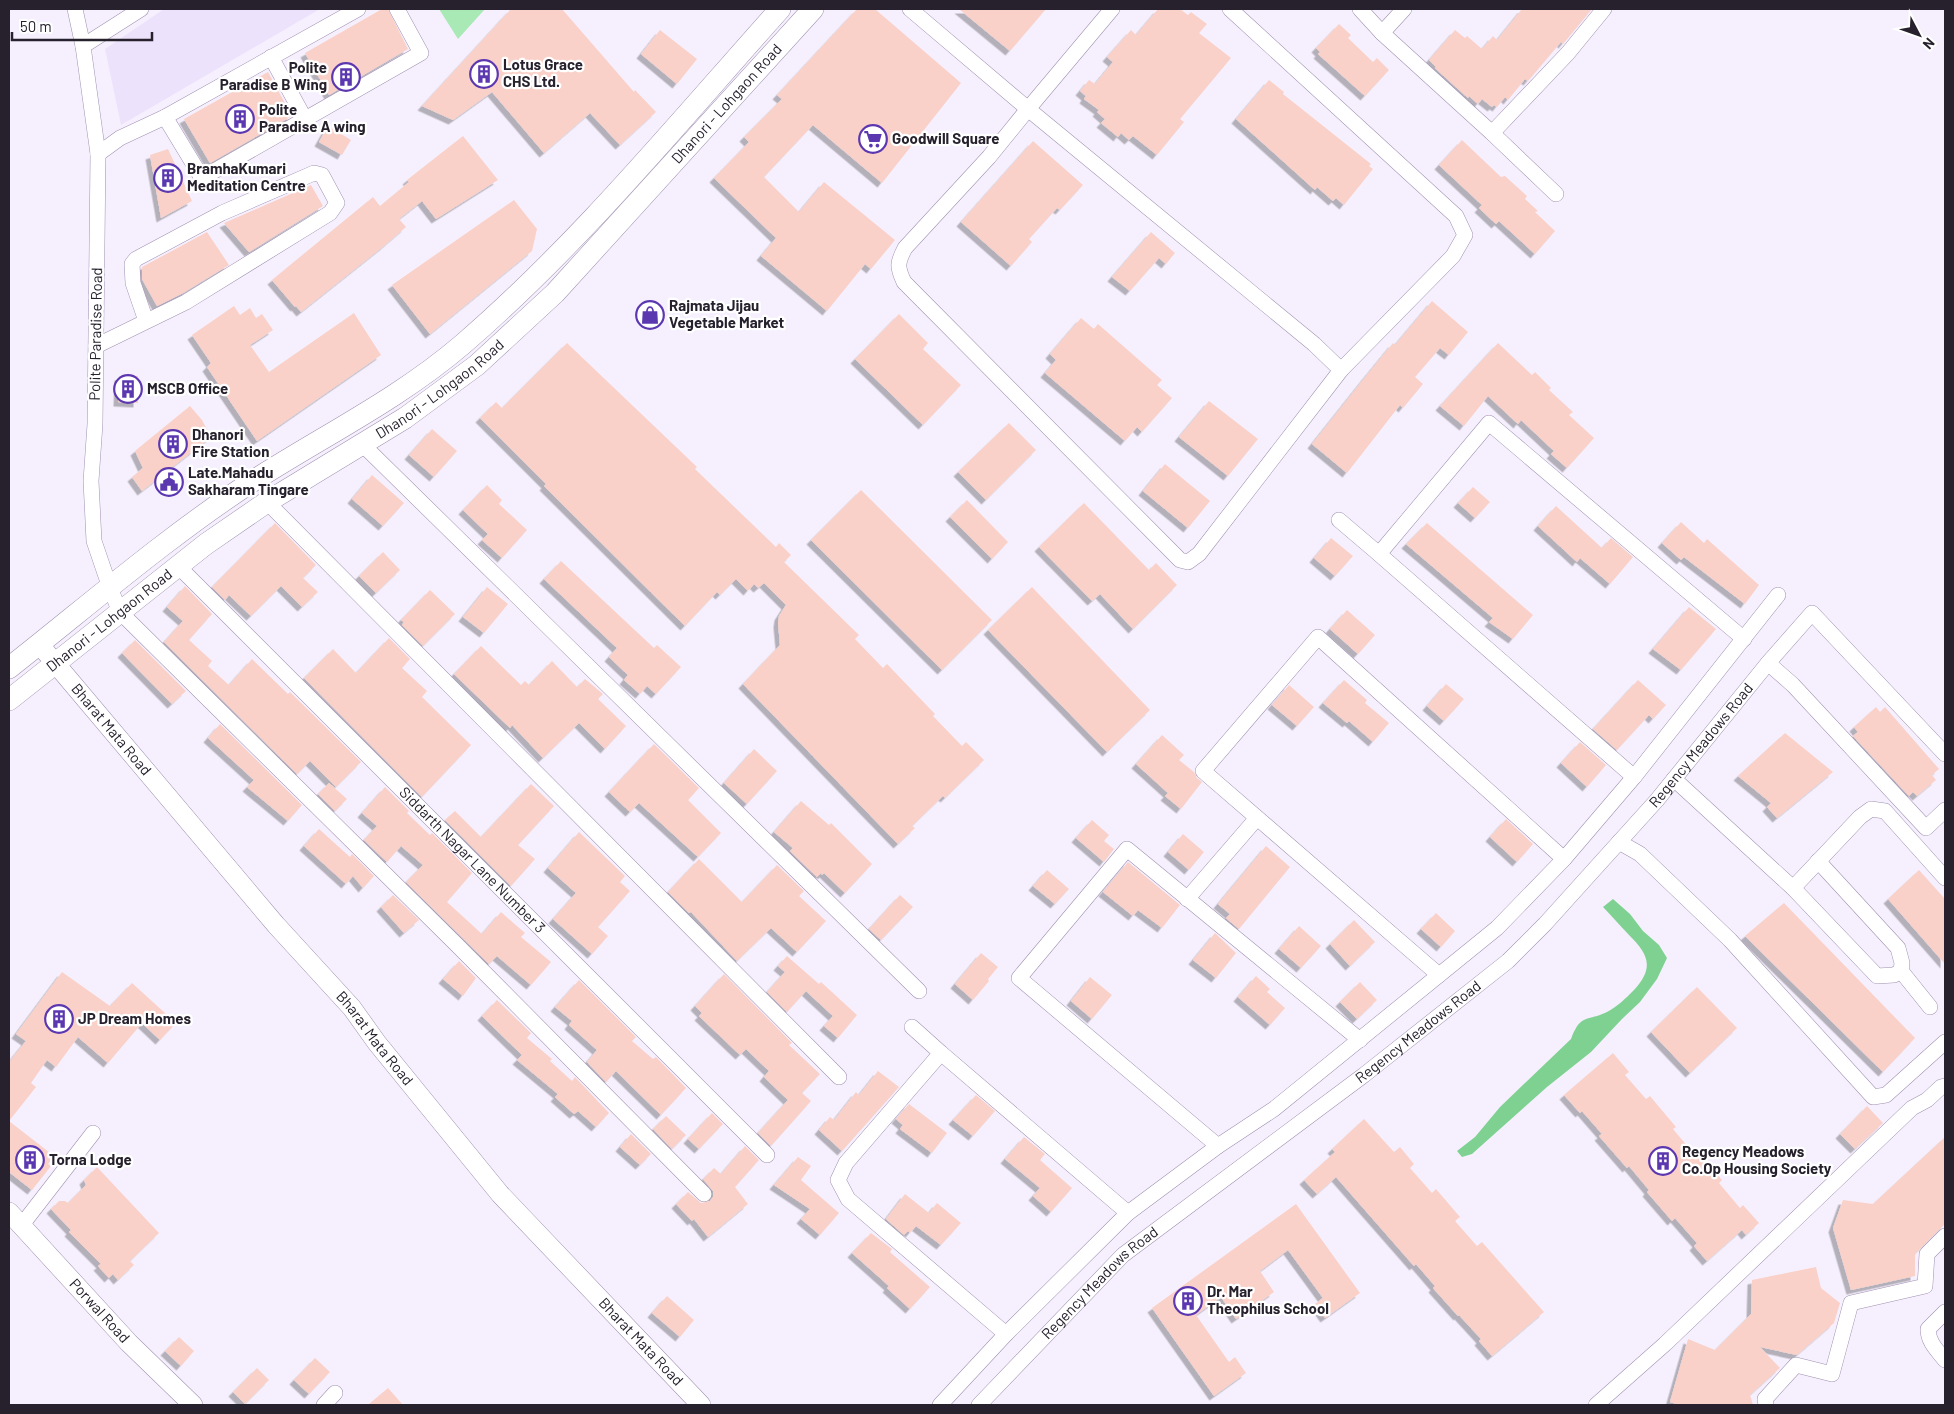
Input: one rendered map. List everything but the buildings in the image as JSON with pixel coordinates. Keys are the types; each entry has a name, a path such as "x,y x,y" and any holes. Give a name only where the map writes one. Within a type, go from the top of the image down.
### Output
{"main road":[{"name":"Dhanori - Lohgaon Road","path":"9,668 199,518 253,481 392,397 461,346 538,275 636,170 780,9"},
{"name":"Dhanori - Lohgaon Road","path":"9,700 206,544 267,502 426,404 477,365 556,293 813,9"}],"street":[{"name":"Polite Paradise Road","path":"76,9 98,154 96,346 91,481 94,541 120,612"},
{"path":"83,46 140,9"},
{"path":"98,154 120,138 165,116 358,9"},
{"path":"165,116 202,178 421,53 397,9"},
{"path":"910,9 1277,314 1341,370"},
{"path":"1112,9 989,157 905,248 898,260 899,270 904,282 1180,560 1188,562 1199,554 1341,370 1453,256 1465,236 1456,216 1230,9"},
{"path":"1360,9 1382,33 1556,194"},
{"path":"1382,33 1404,9"},
{"path":"1492,133 1568,53 1604,9"},
{"path":"271,57 305,119"},
{"path":"96,346 186,302 330,213 336,203 322,175 314,173 231,209 136,259 132,264 133,283 146,321"},
{"path":"1379,554 1489,423 1744,639"},
{"path":"362,444 919,991"},
{"path":"267,502 839,1077"},
{"path":"1339,520 1634,777"},
{"name":"Siddarth Nagar Lane Number 3","path":"178,566 767,1155"},
{"path":"940,1405 1006,1334 1128,1214 1218,1146 1274,1109 1497,928 1564,859 1634,777 1778,595"},
{"path":"120,612 450,938 704,1194"},
{"name":"Regency Meadows Road","path":"979,1405 1123,1255 1364,1075 1508,961 1545,924 1619,842 1812,613 1945,754"},
{"path":"1439,975 1203,771 1318,637 1564,859"},
{"name":"Bharat Mata Road","path":"39,644 276,925 352,1008 500,1194 701,1405"},
{"path":"1768,663 1793,685 1926,828 1945,810"},
{"path":"1674,779 1793,888 1877,976 1894,975 1901,971"},
{"path":"1793,888 1860,817 1871,809 1885,811 1945,878"},
{"path":"1187,898 1257,818"},
{"path":"1619,842 1640,854 1730,940 1873,1097 1886,1095 1945,1042"},
{"path":"1218,1146 1019,978 1127,849 1360,1040"},
{"path":"1818,861 1898,948 1902,963 1901,971 1930,1007"},
{"path":"912,1027 1128,1214"},
{"path":"941,1053 846,1163 838,1180 848,1199 1006,1334"},
{"path":"1596,1405 1665,1344 1912,1108 1927,1100 1941,1087 1945,1086"},
{"path":"15,1219 93,1133"},
{"name":"Porwal Road","path":"15,1219 129,1343 193,1405"},
{"path":"1766,1405 1765,1399 1796,1365 1832,1374 1851,1303 1925,1286 1927,1254 1945,1236"},
{"path":"1945,1312 1928,1329 1928,1337 1945,1360"},
{"path":"324,1405 335,1393"}],"shaded area":[{"path":"164,9 320,9 121,125 105,49"}],"green space":[{"path":"439,9 485,9 458,39"},
{"path":"1613,899 1659,945 1667,958 1657,979 1640,1002 1591,1052 1547,1087 1472,1154 1462,1157 1457,1151 1475,1137 1500,1107 1571,1039 1581,1022 1615,1007 1641,982 1647,968 1641,948 1603,907"}],"place":[{"name":"Lotus Grace CHS Ltd.","path":"484,74"},
{"name":"Polite Paradise B Wing","path":"346,77"},
{"name":"Polite Paradise A wing","path":"240,119"},
{"name":"Goodwill Square","path":"873,139"},
{"name":"BramhaKumari Meditation Centre","path":"168,178"},
{"name":"Rajmata Jijau Vegetable Market","path":"650,315"},
{"name":"MSCB Office","path":"128,389"},
{"name":"Dhanori Fire Station","path":"173,444"},
{"name":"Late.Mahadu Sakharam Tingare","path":"169,482"},
{"name":"JP Dream Homes","path":"59,1019"},
{"name":"Torna Lodge","path":"30,1160"},
{"name":"Regency Meadows Co.Op Housing Society","path":"1663,1161"},
{"name":"Dr. Mar Theophilus School","path":"1188,1301"}]}
